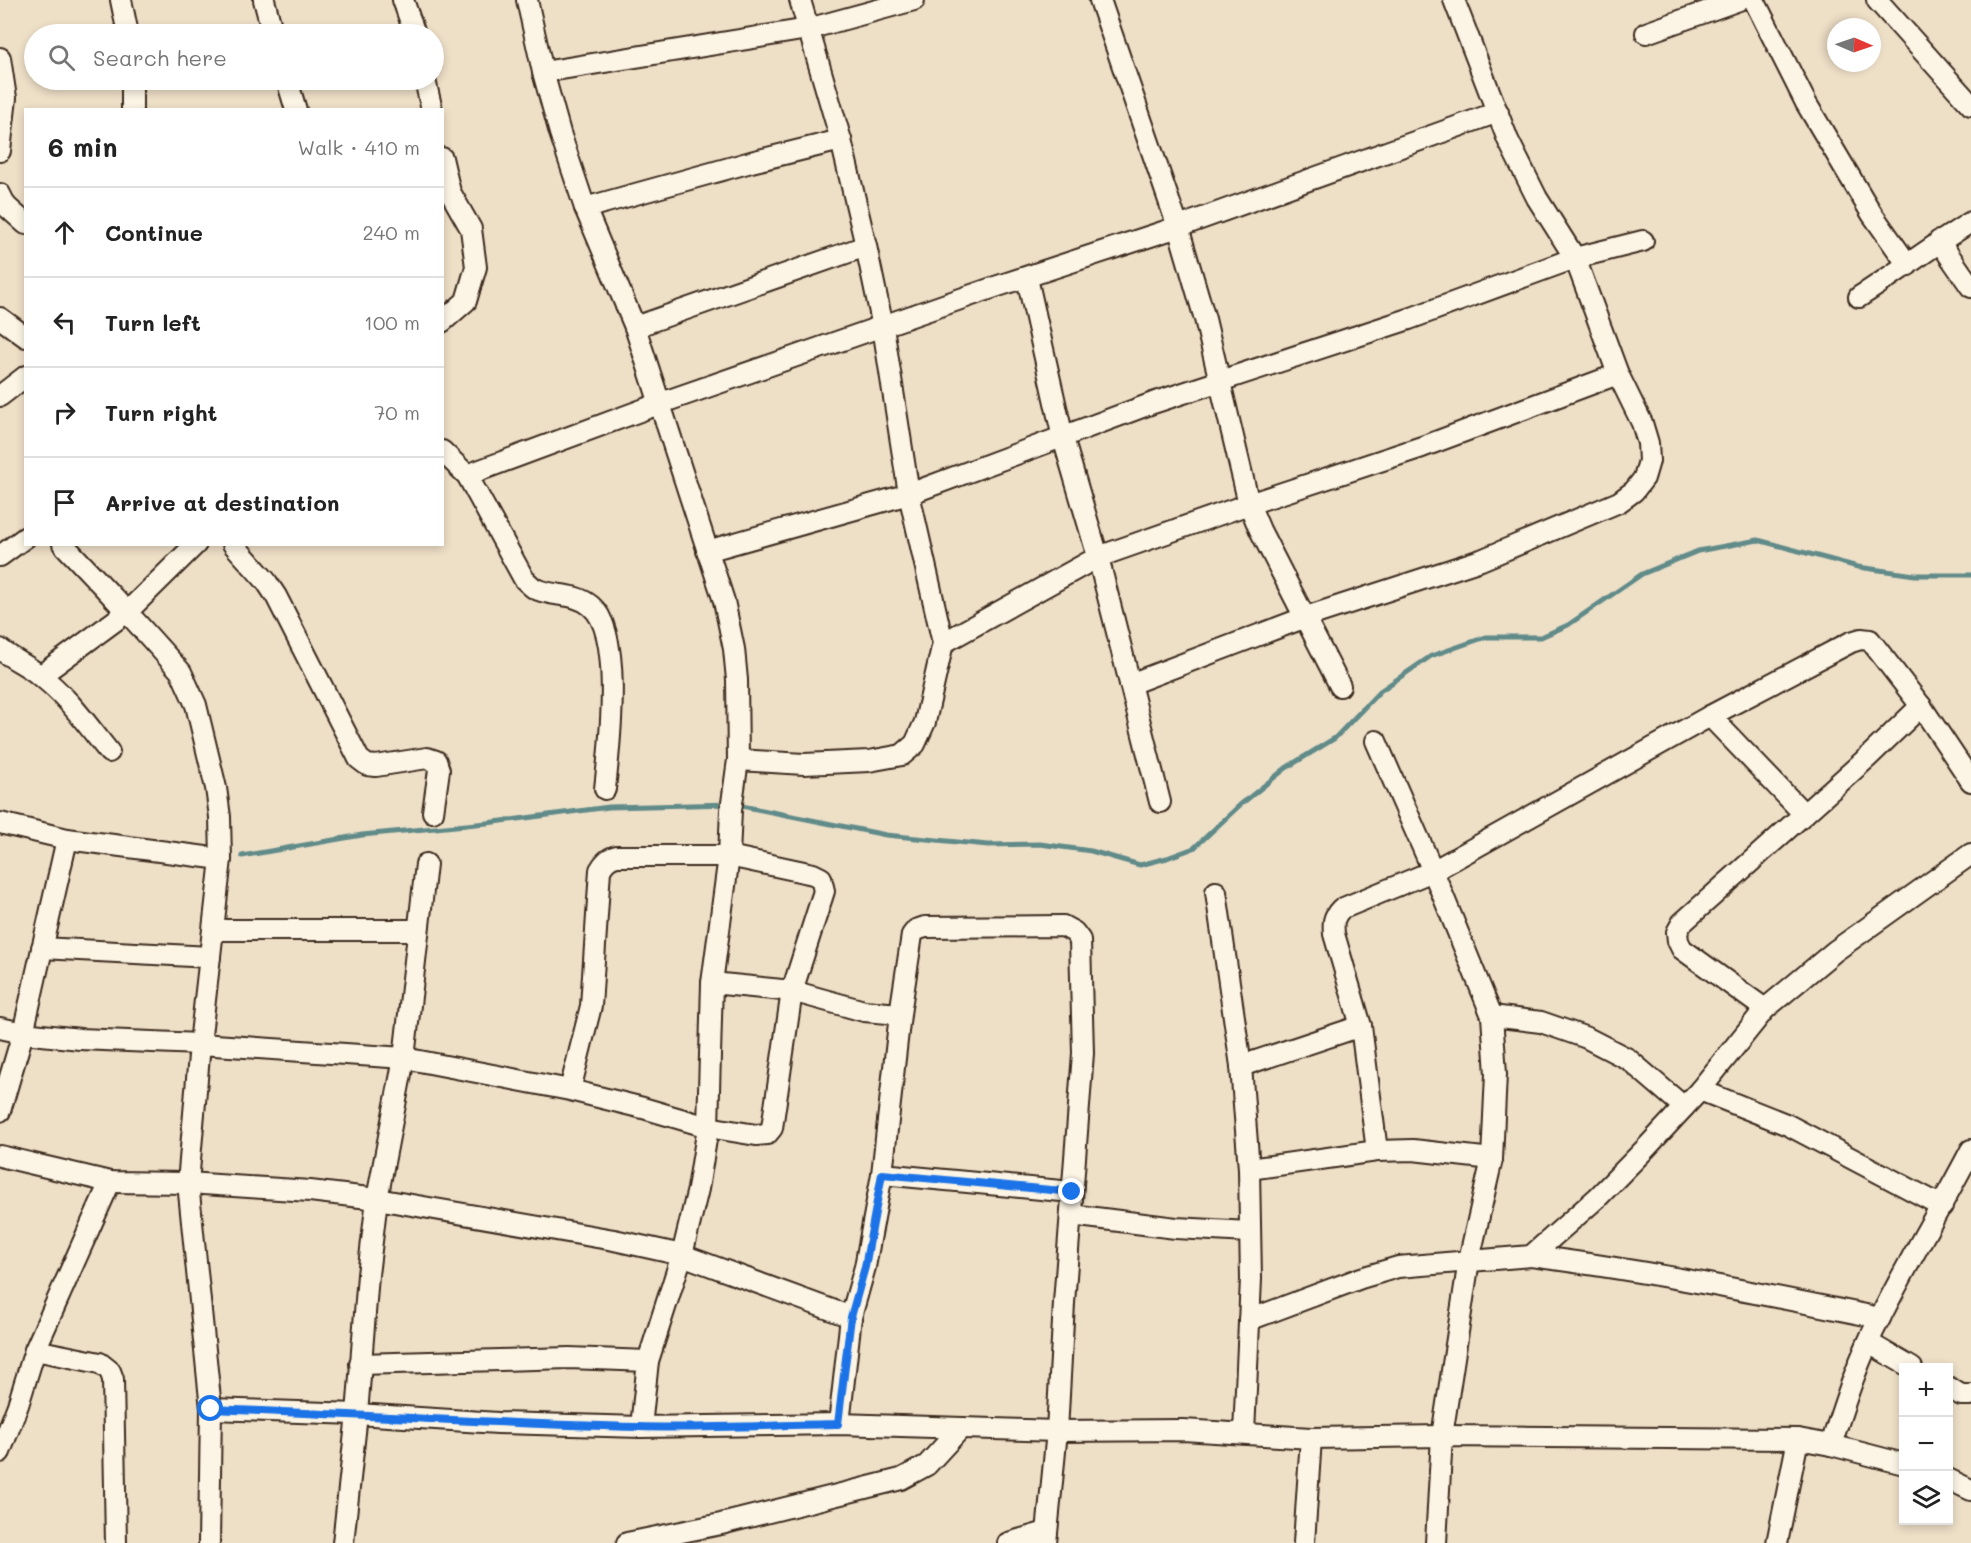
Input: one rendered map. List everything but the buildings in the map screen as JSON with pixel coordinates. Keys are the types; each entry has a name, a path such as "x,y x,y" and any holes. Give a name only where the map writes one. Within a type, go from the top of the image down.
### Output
{"street":[{"path":"121,0 126,24"},
{"path":"264,0 270,24"},
{"path":"403,0 411,24"},
{"path":"527,0 543,72 560,133 585,208 635,327 661,403 724,601 734,649 738,708 738,760 731,810 729,856 712,983 708,1127 698,1189 682,1255 648,1360 641,1427"},
{"path":"738,760 804,764 869,760 902,755 915,744 925,722 944,643 909,494 883,327 866,246 841,140 800,0"},
{"path":"543,72 808,28 914,0"},
{"path":"1100,0 1178,227 1205,319 1249,504 1340,686"},
{"path":"1130,684 1306,617 1481,560 1619,502 1634,491 1644,478 1649,461 1648,443 1642,423 1618,374 1575,258 1537,198 1517,159 1454,0"},
{"path":"1646,33 1739,0"},
{"path":"1754,0 1806,103 1872,214 1908,265"},
{"path":"1877,0 1971,105"},
{"path":"0,58 6,98 0,151"},
{"path":"132,90 132,108"},
{"path":"290,90 295,108"},
{"path":"427,90 432,108"},
{"path":"467,475 661,403 995,287 1178,227 1498,112"},
{"path":"585,208 751,162 841,140"},
{"path":"444,166 450,192 471,229 476,267 466,301 444,320"},
{"path":"0,194 6,206 24,222"},
{"path":"1859,297 1908,265 1939,241 1971,222"},
{"path":"707,551 909,494 1153,404 1409,319 1575,258 1643,241"},
{"path":"1939,241 1971,287"},
{"path":"635,327 866,246"},
{"path":"1027,278 1063,438 1098,557 1160,802"},
{"path":"0,318 24,336"},
{"path":"944,643 1098,557 1422,447 1618,374"},
{"path":"0,396 24,378"},
{"path":"444,453 467,475 524,579 534,588 570,595 581,600 592,606 600,617 605,631 611,671 612,713 605,789"},
{"path":"0,556 24,538"},
{"path":"65,546 180,672 196,705 220,817 221,859 200,1044 188,1184 211,1409 209,1543"},
{"path":"40,675 127,612 194,546"},
{"path":"236,546 276,596 360,759 367,765 376,766 426,758 436,761 439,770 433,812"},
{"path":"1377,1151 1361,1026 1334,934 1335,914 1341,909 1433,871 1710,716 1851,642 1861,639 1870,640 1921,706 1971,781"},
{"path":"0,649 40,675 70,705 109,752"},
{"path":"1765,1010 1682,949 1677,932 1682,923 1867,758 1921,706"},
{"path":"1710,716 1804,814"},
{"path":"1376,741 1433,871 1492,1016 1496,1074 1492,1159 1469,1260 1443,1436 1436,1543"},
{"path":"0,823 67,839 221,859"},
{"path":"0,1111 23,1033 67,839"},
{"path":"1531,1256 1598,1197 1647,1148 1700,1090 1765,1010 1835,951 1971,854"},
{"path":"0,1028 23,1033 80,1039 200,1044 404,1058 570,1090 708,1127 756,1135 767,1134 770,1132 792,991 824,891 821,878 813,874 729,856 616,856 604,863 600,870 591,1006 570,1090"},
{"path":"343,1543 377,1199 404,1058 426,864"},
{"path":"1216,892 1242,1066 1249,1169 1251,1279 1244,1433"},
{"path":"838,1424 851,1317 865,1267 882,1174 900,1014 912,935 916,930 925,927 1063,926 1074,932 1080,940 1083,1053 1057,1431 1046,1537 1008,1543"},
{"path":"214,930 418,930"},
{"path":"42,948 210,957"},
{"path":"712,983 792,991 864,1011 900,1014"},
{"path":"1492,1016 1541,1022 1587,1038 1628,1059 1684,1107"},
{"path":"1242,1066 1361,1026"},
{"path":"1700,1090 1788,1125 1942,1206"},
{"path":"1249,1169 1377,1151 1413,1150 1492,1159"},
{"path":"1831,1445 1853,1377 1880,1318 1971,1150"},
{"path":"0,1156 110,1182 310,1191 377,1199 560,1230 682,1255 851,1317"},
{"path":"882,1174 1072,1192"},
{"path":"0,1452 35,1350 110,1182"},
{"path":"1071,1215 1176,1228 1249,1232"},
{"path":"1249,1320 1361,1278 1398,1267 1531,1256 1619,1267 1699,1281 1880,1318"},
{"path":"1869,1343 1903,1363"},
{"path":"35,1350 100,1363 110,1371 113,1379 116,1543"},
{"path":"360,1364 568,1358 648,1360"},
{"path":"1953,1391 1961,1395 1971,1395"},
{"path":"211,1409 357,1414 498,1423 641,1427 838,1424 1057,1431 1183,1430 1311,1438 1443,1436 1798,1439 1899,1463"},
{"path":"627,1543 721,1524 901,1479 927,1465 961,1428"},
{"path":"1304,1543 1311,1438"},
{"path":"1777,1543 1798,1439"},
{"path":"1953,1481 1971,1490"}],"waterway":[{"path":"242,856 362,835 487,823 609,807 732,804 886,835 988,845 1040,844 1091,851 1140,865 1194,848 1240,805 1286,768 1335,738 1380,691 1431,656 1486,637 1541,637 1568,625 1642,574 1698,551 1758,540 1858,567 1915,575 1971,575"}],"route":[{"path":"211,1409 357,1414 498,1423 641,1427 838,1424 851,1317 865,1267 882,1174 1072,1192"}]}
